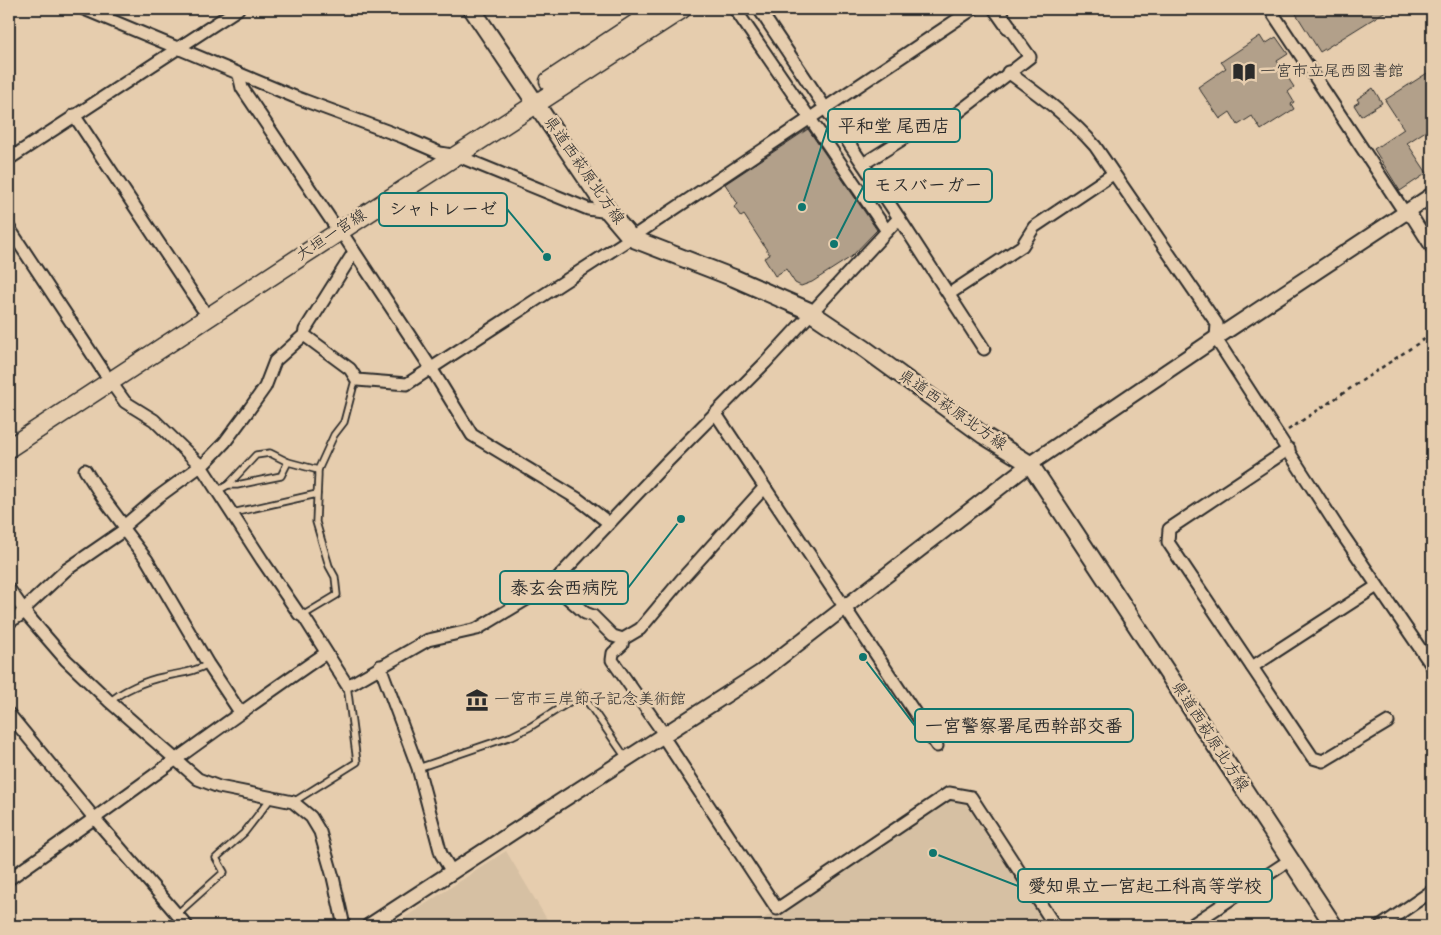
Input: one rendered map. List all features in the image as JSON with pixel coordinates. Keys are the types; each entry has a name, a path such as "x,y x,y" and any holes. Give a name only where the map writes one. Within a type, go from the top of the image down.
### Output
{"main road":[{"name":"県道西萩原北方線","path":"472,9 609,212 631,238 734,278 812,313 865,349 982,435 1030,464 1334,926"},
{"name":"大垣一宮線","path":"9,448 202,308 458,156 533,99 658,9"},
{"name":"大垣一宮線","path":"9,434 107,376 336,227 440,154 682,9"}],"street":[{"path":"84,9 296,98 403,136 440,154 458,156 588,209 609,212"},
{"path":"9,159 238,9"},
{"path":"735,9 887,232"},
{"path":"760,9 984,349"},
{"path":"304,336 350,369 357,380 406,384 827,109 973,9"},
{"path":"863,164 922,127 951,118 1008,72 1030,57 996,9"},
{"path":"1270,9 1405,213 1413,218 1432,248"},
{"path":"1008,72 1061,112 1095,146 1216,324 1216,338 1338,528 1432,666"},
{"path":"239,75 242,88 431,368 472,435 578,499 609,523"},
{"path":"74,115 202,308"},
{"path":"949,294 1022,246 1034,227 1113,174"},
{"path":"369,926 760,673 1030,464 1432,195"},
{"path":"9,228 125,402 154,420 200,466 347,684 353,683 428,640 477,629 552,584 812,313 899,218"},
{"path":"9,622 19,616 66,570 124,528 158,497 200,466 225,442 264,387 276,361 304,336 305,330 354,252"},
{"path":"716,414 937,746"},
{"path":"1288,449 1169,529 1168,542 1313,758 1323,761 1388,722"},
{"path":"85,470 147,560 208,664 240,712"},
{"path":"552,584 585,613 593,616 613,636 623,639 640,629 681,580 764,488"},
{"path":"1252,667 1377,586"},
{"path":"9,589 23,610 66,660 110,702 198,779 207,784 295,803 310,817 320,832 344,926"},
{"path":"623,639 622,645 613,653 612,660 776,909 949,793 970,797 1055,926"},
{"path":"9,879 177,760 240,712 326,653"},
{"path":"380,666 418,768 441,854 452,872"},
{"path":"9,714 95,819 187,926"},
{"path":"1190,926 1290,860"},
{"path":"1380,926 1432,891"}],"lane":[{"path":"302,616 337,594 335,577 329,566 316,522 318,470 334,435 344,422 354,384 357,380"},
{"path":"217,491 228,485 256,455 270,453 288,462 318,470"},
{"path":"228,485 237,485 281,476 288,462"},
{"path":"232,515 237,512 317,494"},
{"path":"110,702 144,682 163,676 185,674 208,664"},
{"path":"295,803 298,799 358,762 347,684"},
{"path":"418,768 512,736 530,727 582,694 626,759"},
{"path":"177,914 224,872 216,858 244,833 268,802 269,797"}],"path":[{"path":"1279,435 1432,334"}],"shaded area":[{"path":"949,800 966,804 1047,926 752,926"},
{"path":"506,851 551,926 392,926"}],"building":[{"path":"1293,9 1389,9 1320,52"},
{"path":"1260,36 1265,44 1276,37 1288,54 1277,61 1294,87 1288,92 1294,102 1291,104 1294,109 1261,130 1252,116 1238,125 1230,112 1220,119 1198,87 1226,68 1221,62"},
{"path":"1432,70 1432,127 1407,143 1427,173 1400,191 1374,149 1404,129 1385,100"},
{"path":"1373,88 1382,103 1361,116 1354,105 1359,102 1357,99"},
{"path":"808,129 877,230 851,257 812,282 801,286 795,283 786,269 775,276 764,258 770,255 744,215 741,217 734,207 738,204 725,184"}],"place":[{"name":"一宮市立尾西図書館","path":"1244,72"},
{"name":"平和堂 尾西店","path":"802,207"},
{"name":"モスバーガー","path":"834,244"},
{"name":"シャトレーゼ","path":"547,257"},
{"name":"泰玄会西病院","path":"681,519"},
{"name":"一宮警察署尾西幹部交番","path":"863,657"},
{"name":"一宮市三岸節子記念美術館","path":"477,700"},
{"name":"愛知県立一宮起工科高等学校","path":"933,853"}]}
